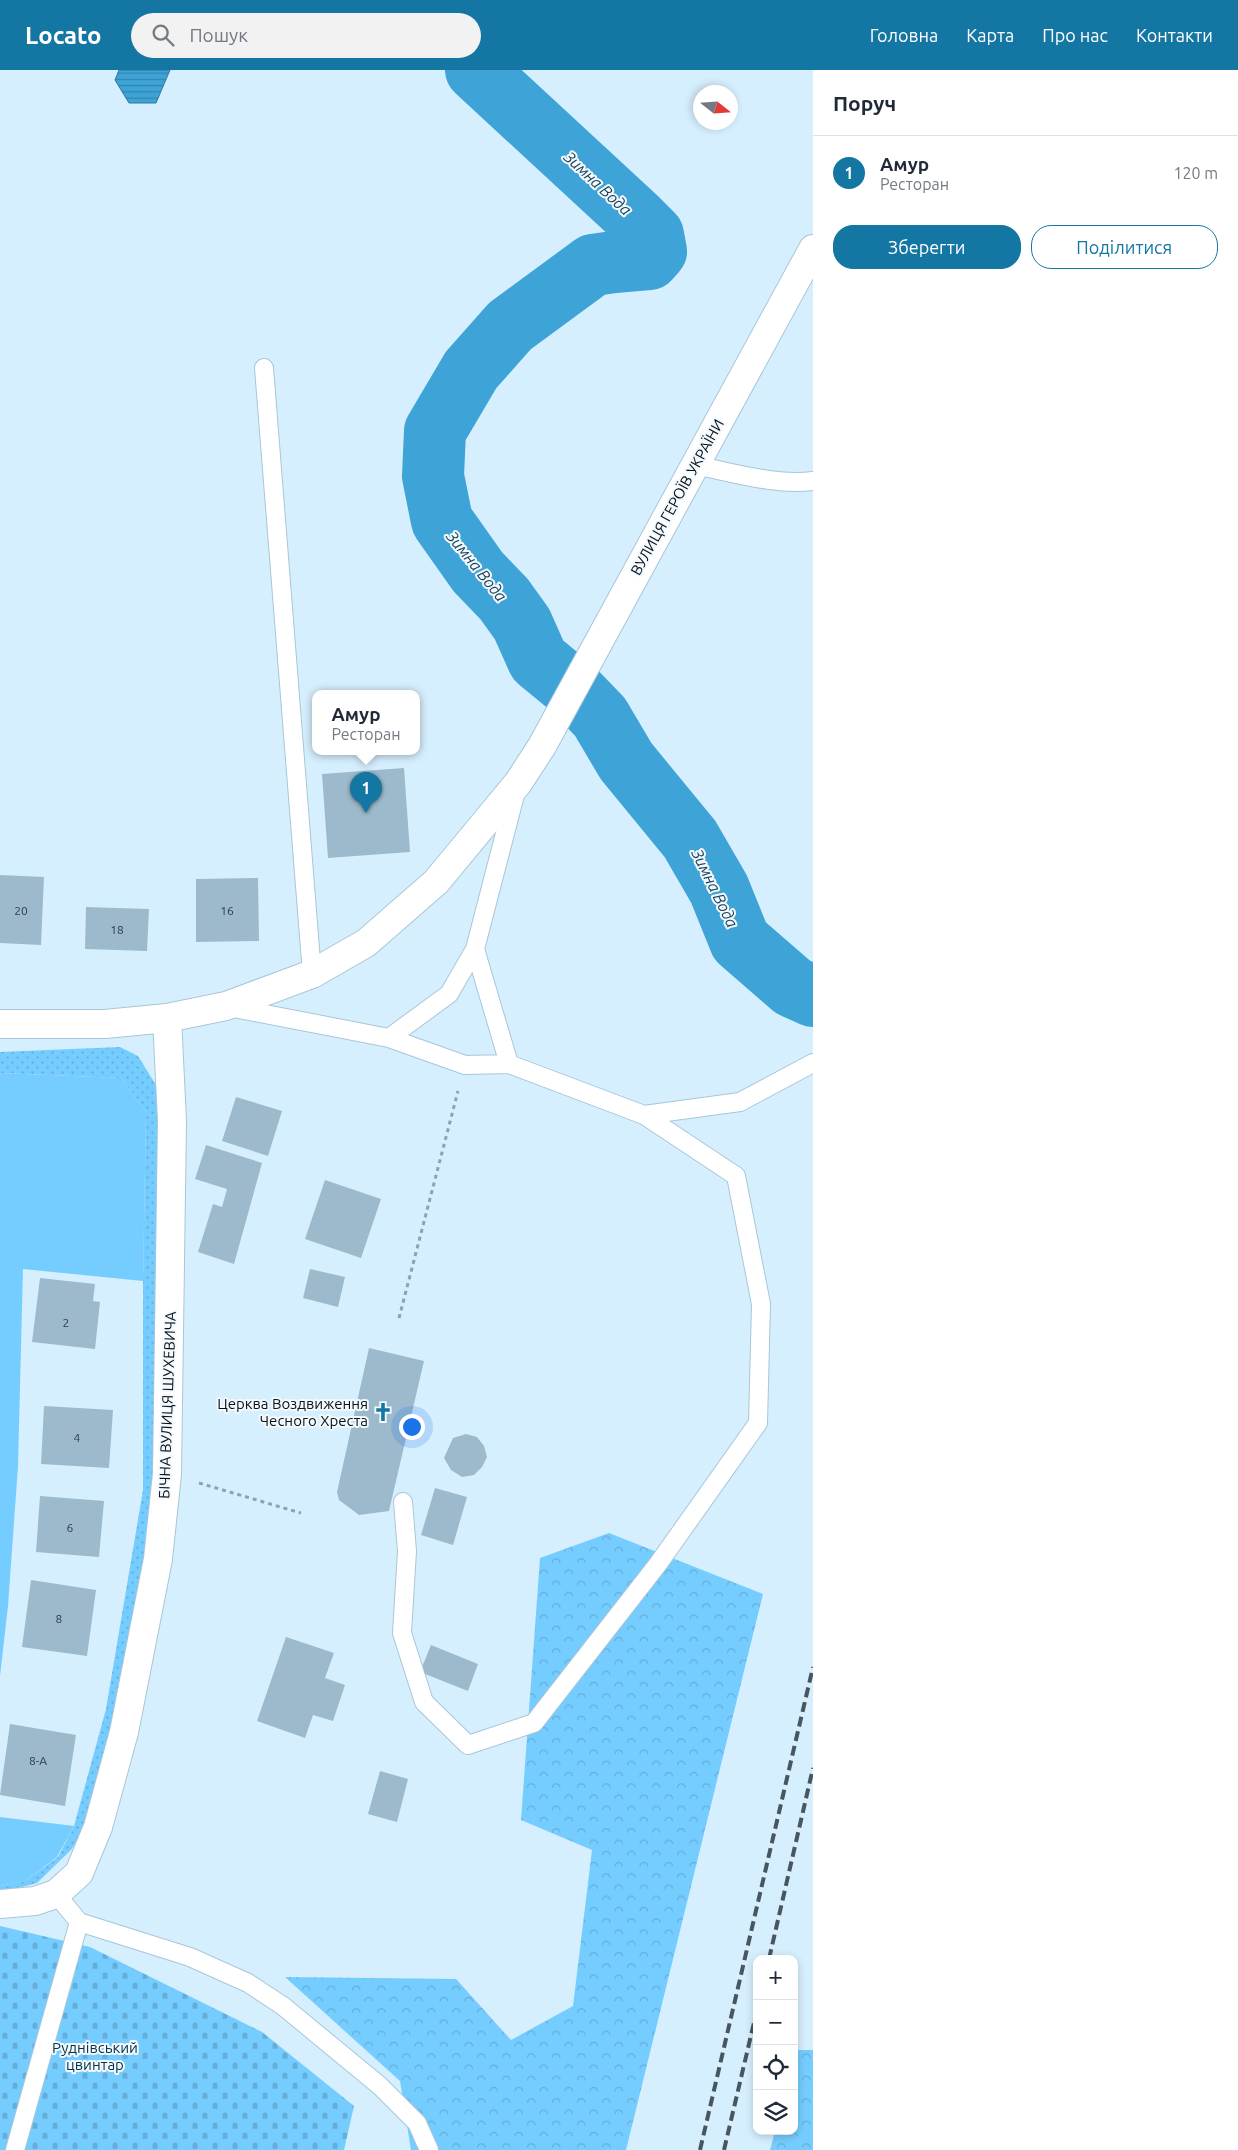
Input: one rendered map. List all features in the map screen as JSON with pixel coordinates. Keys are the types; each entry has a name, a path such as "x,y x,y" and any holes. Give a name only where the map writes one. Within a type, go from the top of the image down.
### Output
{"main road":[{"name":"ВУЛИЦЯ ГЕРОЇВ УКРАЇНИ","path":"0,1024 105,1024 167,1018 226,1006 312,974 366,943 436,882 518,783 542,746 813,250"},
{"name":"БІЧНА ВУЛИЦЯ ШУХЕВИЧА","path":"0,1904 35,1901 56,1894 79,1873 98,1827 124,1732 158,1559 167,1474 172,1121 167,1018"}],"lane":[{"path":"264,368 312,974"},
{"path":"694,465 779,481 799,483 813,481"},
{"path":"389,1038 449,994 475,949 518,783"},
{"path":"475,949 509,1064"},
{"path":"226,1006 389,1038 465,1066 509,1064 644,1115 736,1176 761,1304 758,1423 658,1564 534,1723 468,1745 424,1702 402,1633 407,1552 404,1502"},
{"path":"644,1115 740,1102 813,1062"},
{"path":"56,1894 79,1922 190,1957 255,1988 282,2006 380,2086 417,2123 429,2150"},
{"path":"15,2150 79,1922"}],"path":[{"path":"399,1318 465,1066"},
{"path":"167,1474 302,1513"}],"green space":[{"path":"120,1047 138,1056 156,1085 162,1124 154,1522 119,1711 85,1829 71,1850 37,1883 0,1893 0,1886 25,1881 58,1857 74,1826 106,1709 143,1490 143,1281 146,1112 121,1078 0,1073 0,1052"},
{"path":"0,1073 121,1078 146,1112 143,1281 23,1269 18,1466 8,1606 0,1676"},
{"path":"609,1533 763,1594 626,2150 411,2150 400,2081 285,1977 456,1979 511,2040 573,2006 592,1850 521,1820 540,1558"},
{"path":"0,1817 74,1826 57,1857 25,1881 0,1886"},
{"name":"Руднівський цвинтар","path":"0,1926 90,1947 262,2032 354,2106 344,2150 0,2150"},
{"path":"798,2050 813,2050 813,2150 770,2150 774,2135 798,2135"}],"shaded area":[{"path":"119,70 170,70 156,103 129,103 115,80"}],"building":[{"path":"404,768 410,852 328,858 322,774"},
{"path":"0,875 44,877 41,945 0,943"},
{"path":"258,878 259,941 196,942 196,879"},
{"path":"86,907 149,909 147,951 85,949"},
{"path":"236,1097 282,1111 268,1156 222,1141"},
{"path":"206,1145 262,1163 234,1264 198,1252 213,1204 222,1207 227,1189 195,1179"},
{"path":"325,1180 381,1199 361,1258 305,1239"},
{"path":"310,1269 345,1277 338,1307 303,1298"},
{"path":"40,1278 95,1284 93,1301 100,1302 95,1349 32,1342"},
{"name":"Церква Воздвиження Чесного Хреста","path":"369,1348 424,1361 389,1511 359,1515 339,1500 337,1492"},
{"path":"44,1406 113,1410 109,1468 41,1464"},
{"path":"466,1434 477,1437 484,1446 487,1457 482,1467 474,1475 462,1477 451,1470 444,1458 453,1438"},
{"path":"435,1488 467,1497 453,1545 421,1535"},
{"path":"40,1496 104,1501 99,1557 36,1552"},
{"path":"31,1580 96,1590 87,1656 22,1647"},
{"path":"286,1637 334,1653 325,1678 345,1685 333,1721 313,1715 305,1738 257,1721"},
{"path":"431,1645 478,1664 468,1691 420,1672"},
{"path":"10,1724 76,1735 65,1806 0,1795"},
{"path":"380,1771 408,1779 397,1822 368,1814"}],"waterway":[{"name":"Зимна Вода","path":"476,70 653,235 656,251 649,259 593,265 510,326 471,370 435,431 433,476 442,521 478,572 504,599 522,624 538,660 572,688 600,717 626,761 690,839 719,889 740,941 793,987 813,996"}],"railway":[{"path":"700,2150 813,1667"},
{"path":"770,1955 813,1768"},
{"path":"724,2150 753,2027"}],"place":[{"name":"Амур","path":"366,813"},
{"name":"Церква Воздвиження Чесного Хреста","path":"383,1412"}]}
